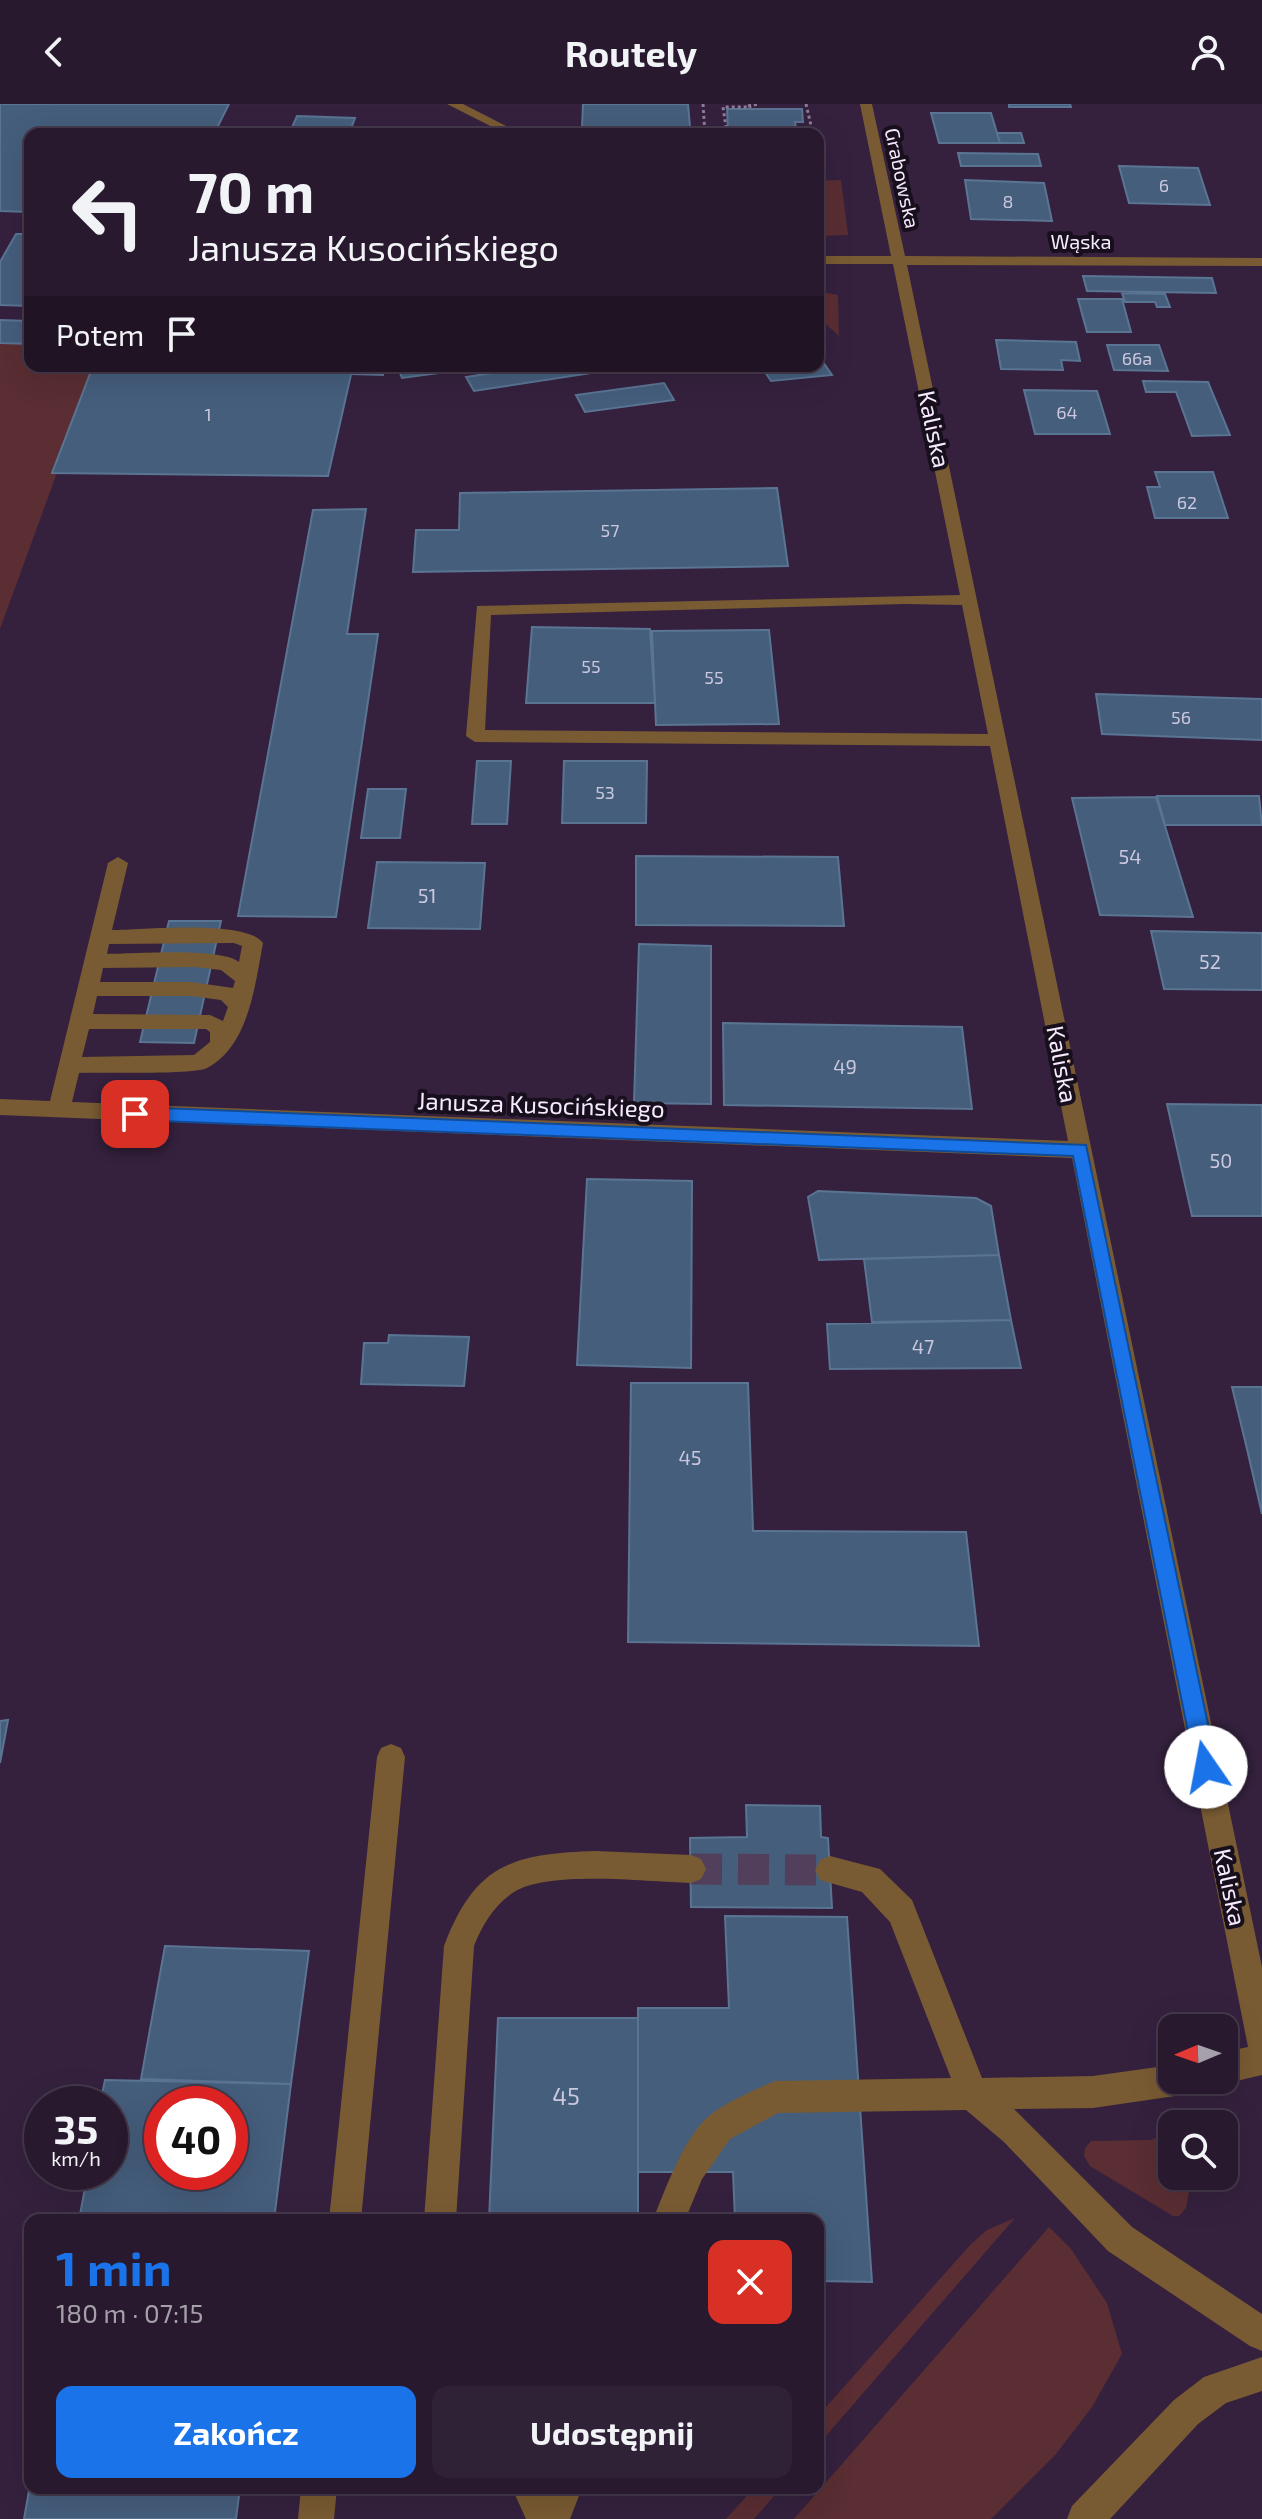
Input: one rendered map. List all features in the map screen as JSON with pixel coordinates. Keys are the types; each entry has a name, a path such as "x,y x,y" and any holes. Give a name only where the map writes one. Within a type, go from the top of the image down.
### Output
{"street":[{"path":"453,104 503,128"},
{"name":"Grabowska","path":"866,104 901,261"},
{"path":"824,260 901,261"},
{"name":"Wąska","path":"901,261 1262,262"},
{"name":"Kaliska","path":"901,261 1262,2042"},
{"path":"968,600 483,610 475,736 998,740"},
{"path":"59,1110 118,863"},
{"path":"70,1065 199,1063 214,1054 233,1024 253,943 236,936 101,937"},
{"path":"95,961 194,960 226,963 245,978"},
{"path":"88,989 191,989 227,993 238,1005"},
{"path":"80,1021 210,1022 220,1029 221,1045"},
{"name":"Janusza Kusocińskiego","path":"0,1107 1080,1150"},
{"path":"346,2214 391,1757"},
{"path":"440,2214 459,1946 468,1920 488,1895 507,1880 533,1872 567,1867 691,1869"},
{"path":"830,1870 870,1879 901,1911 973,2095 1015,2131 1120,2239 1262,2334"},
{"path":"1238,2065 1262,2059"},
{"path":"672,2214 691,2168 719,2128 775,2097 1093,2092 1158,2082"},
{"path":"1085,2519 1186,2412 1216,2389 1262,2374"},
{"path":"316,2519 318,2494"},
{"path":"533,2494 545,2519"},
{"path":"552,2519 562,2494"}],"path":[{"path":"703,104 705,128"},
{"path":"739,104 749,106"},
{"path":"726,128 723,107 759,104"},
{"path":"806,104 812,128"}],"shaded area":[{"path":"841,180 848,235 824,236 824,181"},
{"path":"824,292 838,295 839,336 824,322"},
{"path":"0,343 24,343 24,372 94,372 0,629"},
{"path":"1158,2137 1158,2190 1189,2190 1186,2208 1179,2216 1173,2216 1090,2166 1084,2156 1085,2148 1091,2141 1151,2140"},
{"path":"1015,2218 824,2438 824,2409 971,2244 987,2230"},
{"path":"1049,2227 1071,2249 1107,2303 1122,2354 1092,2407 1056,2454 991,2519 794,2519 816,2494 824,2494 824,2485"},
{"path":"749,2494 776,2494 754,2519 726,2519"}],"building":[{"path":"0,104 229,104 217,128 24,128 24,212 0,211"},
{"path":"583,104 688,104 690,127 582,127"},
{"path":"1009,104 1070,104 1071,107 1009,107"},
{"path":"727,109 802,109 803,122 795,122 796,128 728,128"},
{"path":"931,113 991,113 1000,143 939,143"},
{"path":"297,116 355,118 351,128 292,128"},
{"path":"997,133 1021,133 1024,143 1000,143"},
{"path":"958,153 1038,154 1041,166 961,166"},
{"path":"1119,166 1198,168 1210,205 1129,203"},
{"path":"965,180 1044,183 1052,221 971,219"},
{"path":"16,234 24,234 24,306 0,305 0,262"},
{"path":"1083,276 1212,278 1216,293 1087,291"},
{"path":"1122,293 1165,294 1170,307 1157,307 1155,302 1125,302"},
{"path":"1078,299 1122,299 1131,332 1087,332"},
{"path":"0,320 24,321 24,344 0,343"},
{"path":"996,340 1076,342 1080,361 1061,360 1063,370 1001,369"},
{"path":"1107,345 1159,345 1168,371 1114,370"},
{"path":"824,364 832,375 771,381 765,372 824,372"},
{"path":"91,372 352,372 328,476 52,473"},
{"path":"352,372 383,372 383,375"},
{"path":"400,372 446,372 402,378"},
{"path":"499,372 591,373 474,391 466,377"},
{"path":"1143,381 1208,382 1230,435 1192,436 1176,392 1146,392"},
{"path":"664,383 674,400 585,412 576,395"},
{"path":"1024,390 1097,391 1110,434 1035,434"},
{"path":"1155,472 1213,472 1228,518 1155,518 1147,487 1160,487"},
{"path":"777,488 788,566 413,572 416,530 459,530 460,493"},
{"path":"366,509 347,634 378,634 336,917 238,916 313,510"},
{"path":"532,627 650,629 655,703 526,703"},
{"path":"769,630 779,724 656,725 652,631"},
{"path":"1096,694 1262,699 1262,740 1102,734"},
{"path":"477,761 511,761 507,824 472,824"},
{"path":"564,761 647,761 646,823 562,823"},
{"path":"368,789 406,789 400,838 361,838"},
{"path":"1157,796 1259,796 1262,825 1165,825"},
{"path":"1156,797 1193,917 1100,915 1072,798"},
{"path":"636,856 838,857 844,926 636,925"},
{"path":"377,862 485,863 480,929 368,928"},
{"path":"169,921 221,921 194,1043 140,1042"},
{"path":"1151,931 1262,933 1262,990 1164,989"},
{"path":"639,944 711,946 711,1104 634,1103"},
{"path":"723,1023 962,1027 972,1109 724,1105"},
{"path":"1167,1104 1262,1105 1262,1216 1192,1216"},
{"path":"587,1179 692,1181 691,1368 577,1365"},
{"path":"818,1191 976,1198 991,1206 999,1255 819,1260 808,1197"},
{"path":"999,1255 1011,1320 872,1322 864,1259"},
{"path":"1011,1320 1021,1368 830,1369 827,1324"},
{"path":"389,1335 469,1337 464,1386 361,1384 364,1343 388,1343"},
{"path":"631,1383 748,1383 753,1531 966,1532 979,1646 628,1642"},
{"path":"1232,1387 1262,1387 1262,1514 1247,1449"},
{"path":"8,1720 0,1763 0,1721"},
{"path":"746,1805 820,1806 821,1837 828,1838 832,1908 691,1907 690,1838 747,1837"},
{"path":"725,1916 847,1917 872,2282 824,2281 824,2214 735,2214 733,2172 638,2172 638,2008 729,2008"},
{"path":"165,1946 309,1951 291,2084 141,2079"},
{"path":"498,2018 638,2018 638,2214 489,2214"},
{"path":"105,2080 291,2084 275,2214 80,2214 85,2190 128,2190 128,2086 104,2086"},
{"path":"28,2494 239,2494 236,2519 24,2519"}],"tunnel":[{"path":"691,1869 830,1870"}],"route":[{"path":"135,1114 1080,1150 1206,1767"}]}
